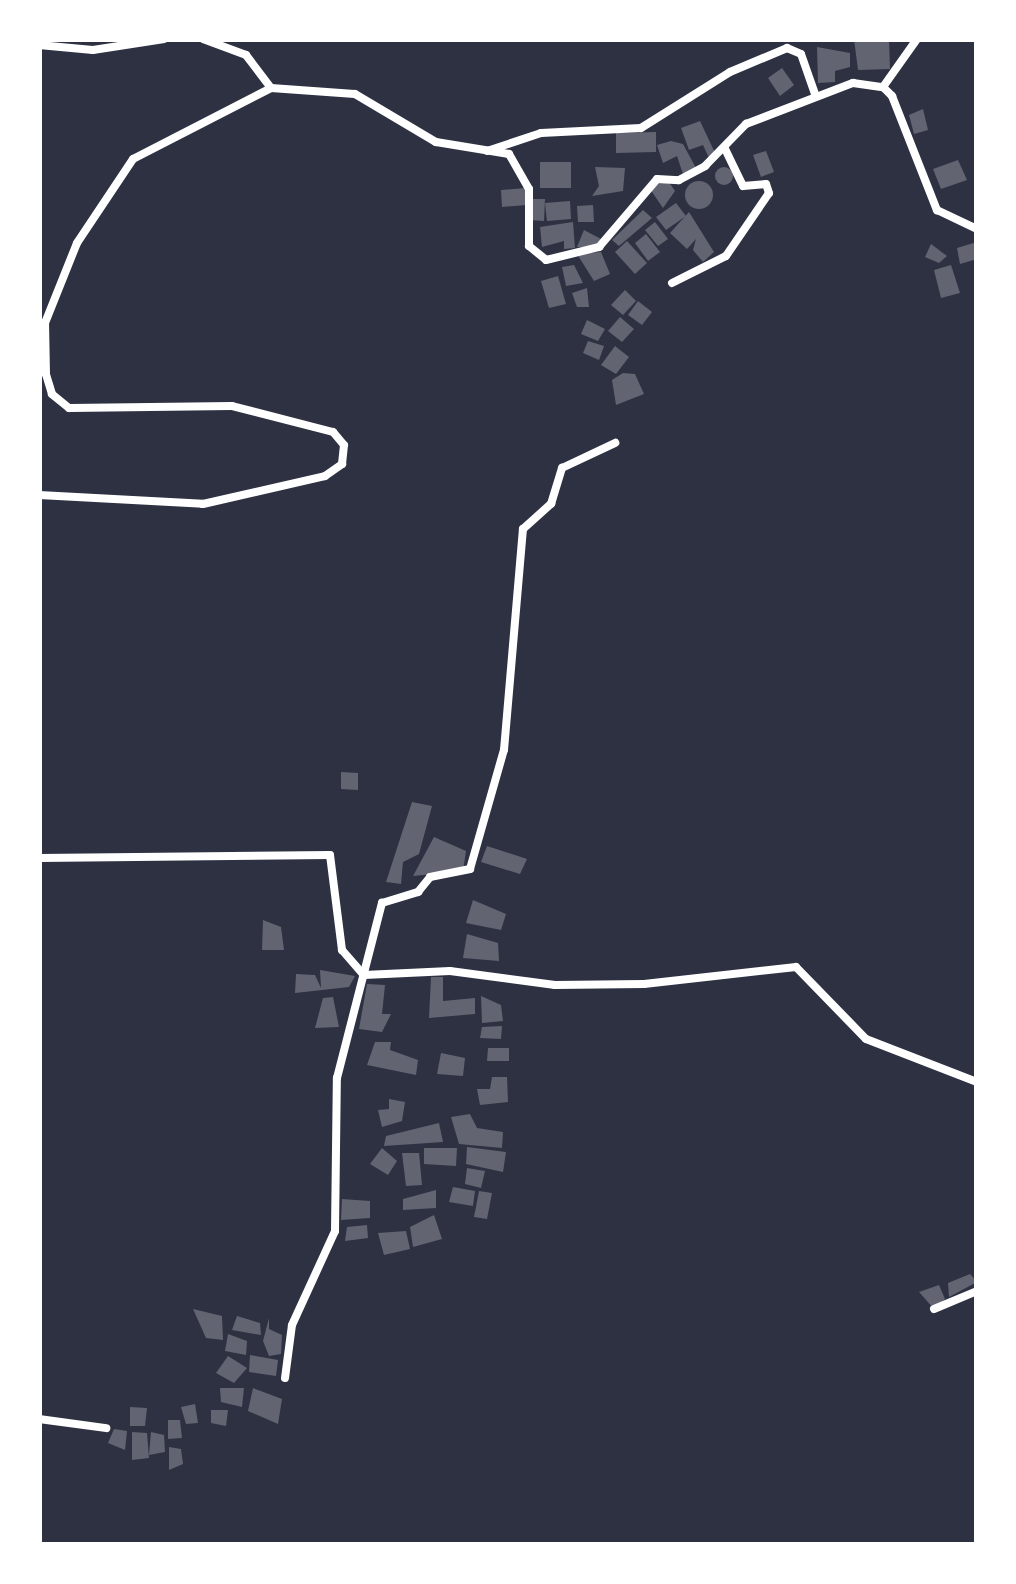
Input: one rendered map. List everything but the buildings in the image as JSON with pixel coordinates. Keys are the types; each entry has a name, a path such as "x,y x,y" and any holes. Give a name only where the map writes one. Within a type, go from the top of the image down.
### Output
{"street":[{"path":"39,45 93,50 164,39"},
{"path":"203,39 246,55 271,88"},
{"path":"883,86 916,39"},
{"path":"481,153 541,133 640,128 730,72 787,48 801,54 814,94"},
{"path":"39,495 203,504 325,476 342,464 344,445 333,432 239,406 69,408 52,394 46,374 45,322 61,283 134,159 271,88 355,94 436,142 517,160 530,189 529,246 556,260 599,247 662,174 679,180 725,149 746,124 814,94 853,83 883,86"},
{"path":"883,86 937,210 977,229"},
{"path":"672,283 726,256 769,193 766,184 743,186 725,149"},
{"path":"285,1378 292,1325 335,1231 336,1086 382,903 418,892 430,877 461,877 470,869 504,750 523,529 551,504 562,468 614,443"},
{"path":"39,858 330,855 342,950 364,975"},
{"path":"364,975 450,971 554,985 644,984 796,967 866,1039 977,1082"},
{"path":"934,1309 977,1292"},
{"path":"39,1419 106,1428"}]}
